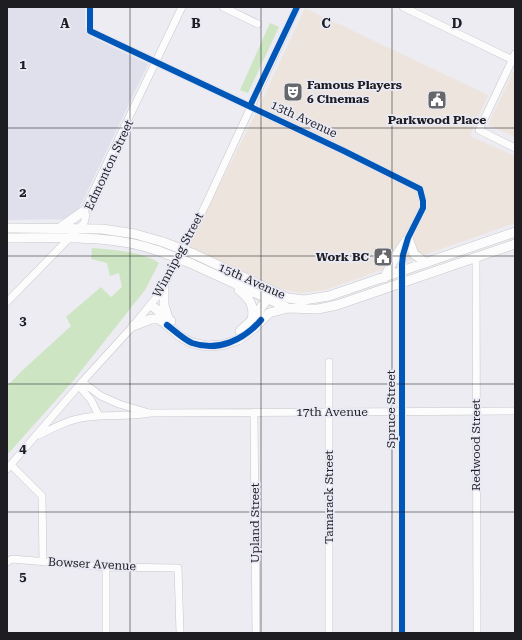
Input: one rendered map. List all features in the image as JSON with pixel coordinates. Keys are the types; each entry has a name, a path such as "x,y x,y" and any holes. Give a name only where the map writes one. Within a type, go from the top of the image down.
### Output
{"main road":[{"path":"60,228 84,211"},
{"name":"15th Avenue","path":"7,228 80,228 116,230 135,234 163,242 194,254 288,298 304,300 329,296 515,232"},
{"name":"15th Avenue","path":"7,238 69,238 114,240 131,243 159,251 190,263 267,300 288,308 307,310 331,307 476,256 515,244"},
{"path":"408,238 414,254 426,263"},
{"path":"384,278 408,238"},
{"path":"225,280 251,301 253,309 252,320"},
{"path":"164,285 164,305 169,319"},
{"path":"151,305 185,333 194,338 207,341 220,340 236,335 252,320 273,291"},
{"path":"133,326 151,319 159,319 192,343 207,346 222,346 238,340 253,329 269,313 288,308"}],"street":[{"name":"13th Avenue","path":"90,7 90,31 344,151 420,189"},
{"name":"Edmonton Street","path":"80,228 84,223 86,215 84,211 182,7"},
{"path":"223,7 258,24"},
{"name":"Winnipeg Street","path":"9,467 80,384 151,305 164,285 206,204 297,7"},
{"path":"403,7 514,58 478,130 515,148"},
{"name":"Spruce Street","path":"402,633 402,272 403,254 408,238 423,208 420,189"},
{"path":"7,302 80,228"},
{"name":"Redwood Street","path":"476,256 477,633"},
{"name":"Tamarack Street","path":"328,362 329,633"},
{"path":"80,384 92,400 99,416"},
{"name":"17th Avenue","path":"80,384 119,404 150,413"},
{"name":"Upland Street","path":"254,412 256,633"},
{"name":"17th Avenue","path":"35,437 69,421 99,416 137,415 150,413 515,412"},
{"path":"9,467 42,496 43,561"},
{"name":"Bowser Avenue","path":"7,562 12,559 106,567 178,568 180,633"},
{"path":"106,567 106,633"}],"shaded area":[{"path":"7,7 85,7 85,27 91,37 148,64 74,219 7,220"},
{"name":"Parkwood Place","path":"305,8 488,95 470,136 515,156 515,223 325,290 299,293 274,287 188,247 256,113"},
{"path":"515,68 515,137 488,125"}],"green space":[{"path":"270,23 279,27 248,93 240,90"},
{"path":"92,248 118,250 136,254 159,263 145,290 73,381 7,455 7,386 71,326 66,317 101,287 111,297 122,287 119,273 110,276 107,263 91,259"}],"cycle path":[{"path":"90,7 90,31 344,151 420,189 423,208 408,238 402,264 402,633"},
{"path":"250,106 297,7"},
{"path":"167,325 192,343 211,346 221,345 239,338 261,320"}],"place":[{"name":"Famous Players 6 Cinemas","path":"293,92"},
{"name":"Parkwood Place","path":"437,100"},
{"name":"Work BC","path":"383,257"}]}
